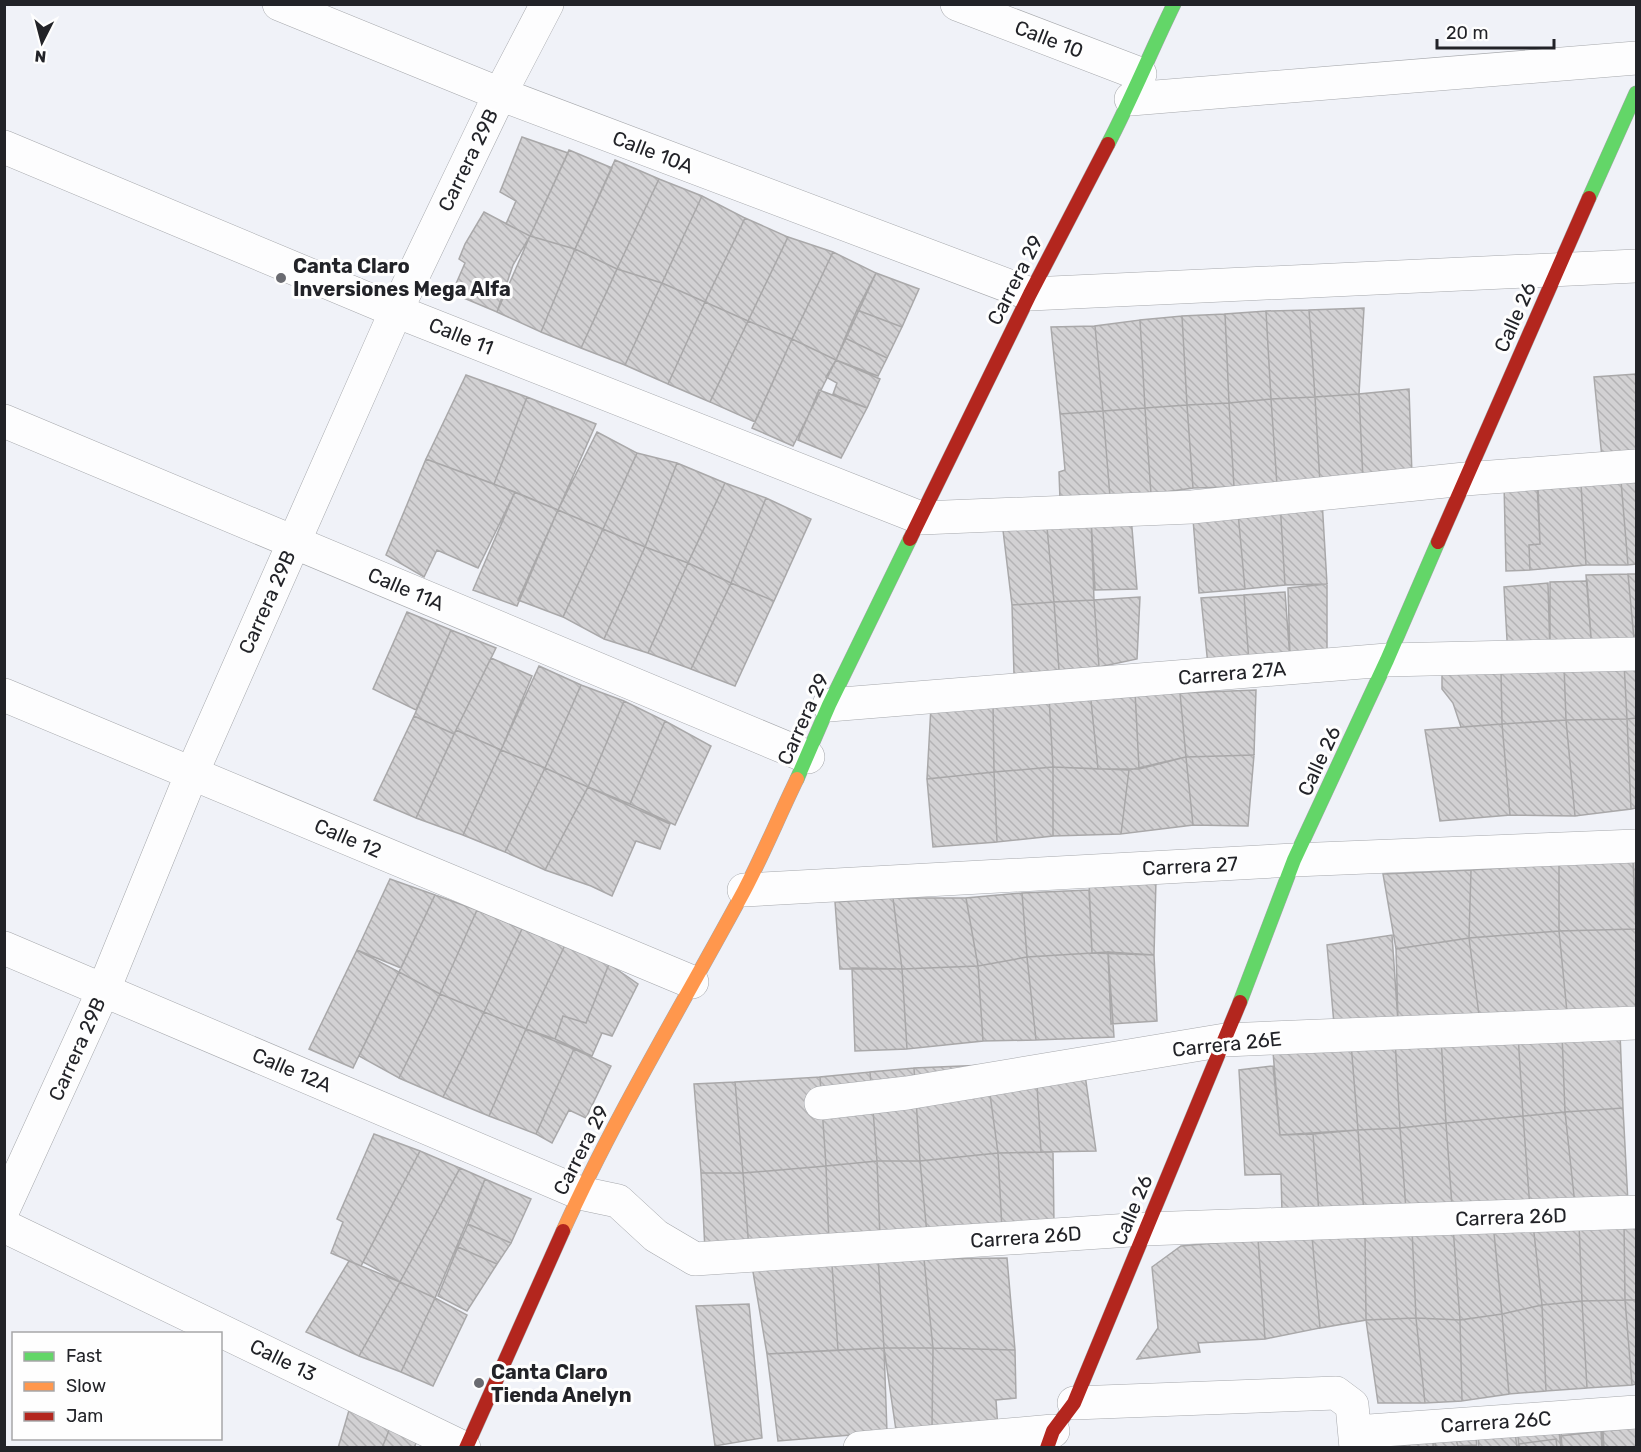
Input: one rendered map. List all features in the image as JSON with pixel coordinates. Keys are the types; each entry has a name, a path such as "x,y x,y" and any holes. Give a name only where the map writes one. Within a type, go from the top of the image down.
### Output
{"street":[{"name":"Calle 10A","path":"279,4 500,94 1030,294"},
{"name":"Carrera 29B","path":"4,1208 104,989 192,773 396,311 500,94 547,4"},
{"name":"Calle 10","path":"957,4 1136,86"},
{"name":"Carrera 29","path":"465,1448 580,1193 692,982 744,890 808,757 829,705 1030,294 1136,86 1174,4"},
{"path":"1136,86 1636,58"},
{"name":"Calle 26","path":"1050,1439 1074,1403 1225,1040 1294,860 1387,660 1464,479 1636,93"},
{"name":"Calle 11","path":"4,147 396,311 921,518"},
{"path":"1030,294 1636,266"},
{"name":"Calle 11A","path":"4,421 808,757"},
{"path":"921,518 1192,507 1464,479 1636,466"},
{"name":"Carrera 27A","path":"829,705 1387,660 1636,654"},
{"name":"Calle 12","path":"4,695 692,982"},
{"name":"Carrera 27","path":"744,890 1294,860 1636,846"},
{"name":"Calle 12A","path":"4,948 580,1193"},
{"name":"Carrera 26E","path":"821,1103 907,1093 1225,1040 1636,1023"},
{"name":"Carrera 26D","path":"580,1193 618,1201 656,1236 695,1259 1145,1229 1636,1212"},
{"name":"Calle 13","path":"4,1226 465,1448"},
{"path":"1074,1403 1336,1393 1352,1405 1356,1440"},
{"name":"Carrera 26C","path":"1356,1440 1636,1412"},
{"path":"860,1448 1050,1439"}],"building":[{"path":"522,137 568,153 530,236 506,224 516,201 500,192"},
{"path":"569,150 612,168 575,249 530,236"},
{"path":"615,160 659,179 617,269 575,249"},
{"path":"659,179 702,196 662,283 617,269"},
{"path":"702,196 745,218 705,302 662,283"},
{"path":"484,212 530,236 513,265 497,312 452,293 465,263 459,259"},
{"path":"745,218 788,237 748,321 705,302"},
{"path":"530,236 575,249 541,332 497,312"},
{"path":"788,237 833,252 792,339 748,321"},
{"path":"575,249 617,269 581,348 541,332"},
{"path":"833,252 876,273 836,360 792,339"},
{"path":"617,269 662,283 625,365 581,348"},
{"path":"876,273 919,289 902,327 857,310"},
{"path":"662,283 705,302 668,384 625,365"},
{"path":"705,302 748,321 710,402 668,384"},
{"path":"1364,308 1359,394 1315,397 1309,310"},
{"path":"857,310 902,327 887,358 845,338"},
{"path":"1309,310 1315,397 1271,399 1266,311"},
{"path":"1266,311 1271,399 1229,403 1225,314"},
{"path":"1225,314 1229,403 1187,405 1182,316"},
{"path":"1182,316 1187,405 1145,408 1140,320"},
{"path":"1140,320 1145,408 1103,411 1095,326"},
{"path":"748,321 792,339 755,422 710,402"},
{"path":"1095,326 1103,411 1060,414 1051,327"},
{"path":"845,338 887,358 878,376 836,360"},
{"path":"792,339 836,360 793,446 752,428"},
{"path":"836,360 880,379 867,408 833,394 837,383 826,377"},
{"path":"1636,374 1636,455 1602,458 1594,377"},
{"path":"466,375 527,397 494,484 426,459"},
{"path":"1409,389 1412,475 1363,480 1359,394"},
{"path":"819,390 867,408 841,458 798,440"},
{"path":"1359,394 1363,480 1320,483 1315,397"},
{"path":"527,397 596,424 558,510 494,484"},
{"path":"1315,397 1320,483 1277,485 1271,399"},
{"path":"1271,399 1277,485 1234,487 1229,403"},
{"path":"1229,403 1234,487 1193,488 1187,405"},
{"path":"1187,405 1193,488 1151,494 1145,408"},
{"path":"1145,408 1151,494 1110,497 1103,411"},
{"path":"1103,411 1110,497 1060,500 1059,472 1065,470 1060,414"},
{"path":"597,432 637,453 603,529 558,510"},
{"path":"637,453 677,463 645,547 603,529"},
{"path":"426,459 515,492 478,568 437,550 424,577 386,555"},
{"path":"677,463 725,483 688,563 645,547"},
{"path":"1636,480 1636,564 1628,565 1621,481"},
{"path":"1621,481 1628,565 1586,565 1581,484"},
{"path":"725,483 766,498 731,583 688,563"},
{"path":"1504,483 1537,484 1540,544 1529,545 1530,570 1506,571"},
{"path":"1581,484 1586,565 1530,570 1529,545 1540,544 1538,486"},
{"path":"515,492 558,510 517,606 473,590"},
{"path":"766,498 811,519 774,601 731,583"},
{"path":"1322,500 1327,584 1285,585 1280,502"},
{"path":"1237,502 1280,502 1285,585 1245,589"},
{"path":"1237,502 1245,589 1199,593 1192,507"},
{"path":"558,510 603,529 563,617 518,600"},
{"path":"1131,516 1137,589 1095,590 1091,517"},
{"path":"1046,517 1091,517 1094,600 1054,602"},
{"path":"1046,517 1054,602 1012,605 1002,522"},
{"path":"603,529 645,547 604,639 563,617"},
{"path":"645,547 688,563 648,653 604,639"},
{"path":"688,563 731,583 691,669 648,653"},
{"path":"1628,574 1635,650 1592,651 1586,575"},
{"path":"1628,574 1636,574 1636,650 1635,650"},
{"path":"1587,581 1592,651 1550,654 1550,582"},
{"path":"731,583 774,601 735,686 691,669"},
{"path":"1548,583 1550,654 1508,657 1504,587"},
{"path":"1327,584 1327,654 1290,659 1288,588"},
{"path":"1285,592 1290,659 1249,662 1244,595"},
{"path":"1244,595 1249,662 1208,665 1201,598"},
{"path":"1140,597 1137,659 1099,667 1094,600"},
{"path":"1094,600 1099,667 1059,670 1054,602"},
{"path":"1054,602 1059,670 1014,675 1012,605"},
{"path":"407,612 451,630 416,710 373,689"},
{"path":"451,630 496,648 454,734 414,716"},
{"path":"491,658 532,676 501,750 456,730"},
{"path":"1624,663 1636,663 1636,718 1627,719"},
{"path":"1624,663 1627,719 1566,720 1564,665"},
{"path":"1564,665 1566,720 1502,724 1501,669"},
{"path":"539,666 581,685 545,768 501,750"},
{"path":"1442,667 1501,669 1502,724 1461,727 1453,703 1442,689"},
{"path":"581,685 624,701 588,787 545,768"},
{"path":"1256,690 1254,755 1186,757 1180,693"},
{"path":"1090,691 1135,691 1139,769 1098,769"},
{"path":"1090,691 1098,769 1053,767 1049,697"},
{"path":"1135,691 1180,693 1186,757 1139,769"},
{"path":"1049,697 1053,767 994,772 993,701"},
{"path":"624,701 665,721 630,804 588,787"},
{"path":"993,701 994,772 927,779 931,706"},
{"path":"414,716 454,734 416,818 374,800"},
{"path":"1636,718 1636,808 1631,809 1627,719"},
{"path":"1627,719 1631,809 1575,816 1566,720"},
{"path":"1566,720 1575,816 1510,815 1502,724"},
{"path":"665,721 711,746 675,825 630,804"},
{"path":"1502,724 1510,815 1440,821 1425,730"},
{"path":"456,730 501,750 463,835 416,818"},
{"path":"501,750 545,768 505,852 463,835"},
{"path":"1254,755 1248,826 1193,825 1186,757"},
{"path":"1186,757 1193,825 1121,834 1129,770"},
{"path":"1053,767 1129,770 1121,834 1053,836"},
{"path":"1053,767 1053,836 997,842 994,772"},
{"path":"545,768 588,787 545,870 505,852"},
{"path":"994,772 997,842 933,847 927,779"},
{"path":"588,787 670,824 660,849 636,841 612,896 545,870"},
{"path":"1636,859 1636,929 1633,860"},
{"path":"1633,860 1636,929 1559,931 1559,864"},
{"path":"1559,864 1559,931 1469,938 1471,870"},
{"path":"1471,870 1469,938 1396,949 1383,874"},
{"path":"390,879 435,895 401,968 357,950"},
{"path":"1156,880 1154,955 1092,953 1089,881"},
{"path":"1089,890 1092,953 1027,957 1022,893"},
{"path":"1022,893 1027,957 978,966 966,898"},
{"path":"435,895 477,910 440,994 399,972"},
{"path":"893,898 966,898 978,966 902,969"},
{"path":"893,898 902,969 840,969 835,902"},
{"path":"477,910 522,929 484,1012 440,994"},
{"path":"522,929 565,945 526,1029 484,1012"},
{"path":"1636,929 1636,1009 1567,1012 1559,931"},
{"path":"1559,931 1567,1012 1479,1015 1469,938"},
{"path":"1392,935 1398,1022 1334,1024 1327,945"},
{"path":"1469,938 1479,1015 1398,1022 1396,949"},
{"path":"565,945 609,964 586,1023 563,1016 555,1039 526,1029"},
{"path":"357,950 399,972 353,1068 309,1049"},
{"path":"1108,952 1154,955 1157,1021 1111,1024"},
{"path":"1108,952 1114,1037 1036,1040 1027,957"},
{"path":"1027,957 1036,1040 983,1041 978,966"},
{"path":"609,964 638,984 612,1036 602,1033 592,1056 555,1039 563,1016 586,1023"},
{"path":"978,966 983,1041 907,1049 902,969"},
{"path":"852,968 902,969 907,1049 855,1051"},
{"path":"399,972 440,994 399,1078 359,1056"},
{"path":"440,994 484,1012 443,1097 399,1078"},
{"path":"484,1012 526,1029 489,1116 443,1097"},
{"path":"526,1029 574,1049 536,1134 489,1116"},
{"path":"1620,1033 1623,1108 1565,1112 1562,1034"},
{"path":"1518,1034 1523,1116 1446,1123 1441,1037"},
{"path":"1518,1034 1562,1034 1565,1112 1523,1116"},
{"path":"1441,1037 1446,1123 1400,1128 1395,1039"},
{"path":"1395,1039 1400,1128 1358,1130 1351,1043"},
{"path":"1351,1043 1358,1130 1280,1135 1273,1052"},
{"path":"574,1049 611,1066 586,1118 569,1110 552,1143 536,1134"},
{"path":"1083,1061 1096,1151 1041,1152 1036,1068"},
{"path":"986,1065 1036,1068 1041,1152 998,1153"},
{"path":"986,1065 998,1153 920,1161 914,1068"},
{"path":"1273,1066 1280,1135 1313,1134 1319,1213 1282,1214 1281,1174 1245,1175 1239,1070"},
{"path":"914,1068 920,1161 877,1161 870,1072"},
{"path":"870,1072 877,1161 826,1166 820,1077"},
{"path":"820,1077 826,1166 743,1173 735,1082"},
{"path":"735,1082 743,1173 701,1173 694,1084"},
{"path":"1623,1108 1628,1203 1575,1205 1565,1112"},
{"path":"1565,1112 1575,1205 1530,1208 1523,1116"},
{"path":"1523,1116 1530,1208 1452,1206 1446,1123"},
{"path":"1446,1123 1452,1206 1406,1210 1400,1128"},
{"path":"1400,1128 1406,1210 1364,1214 1358,1130"},
{"path":"1358,1130 1364,1214 1319,1213 1313,1134"},
{"path":"374,1134 420,1151 361,1266 331,1253 343,1222 337,1219"},
{"path":"420,1151 460,1168 400,1282 363,1262"},
{"path":"1053,1152 1054,1225 1002,1230 998,1153"},
{"path":"998,1153 1002,1230 927,1234 920,1161"},
{"path":"877,1161 920,1161 927,1234 880,1238"},
{"path":"877,1161 880,1238 829,1242 826,1166"},
{"path":"826,1166 829,1242 749,1249 743,1173"},
{"path":"460,1168 485,1179 435,1298 400,1282"},
{"path":"701,1173 743,1173 749,1249 705,1250"},
{"path":"485,1179 531,1199 511,1243 468,1224"},
{"path":"1624,1220 1625,1300 1582,1301 1579,1223"},
{"path":"1624,1220 1636,1220 1636,1300 1625,1300"},
{"path":"1493,1223 1502,1314 1460,1320 1453,1227"},
{"path":"1493,1223 1533,1224 1542,1305 1502,1314"},
{"path":"1579,1223 1582,1301 1542,1305 1533,1224"},
{"path":"468,1224 511,1243 497,1264 458,1247"},
{"path":"1453,1227 1460,1320 1416,1318 1412,1229"},
{"path":"1412,1229 1416,1318 1366,1320 1365,1233"},
{"path":"1365,1233 1366,1320 1320,1328 1312,1236"},
{"path":"1312,1236 1320,1328 1265,1339 1258,1239"},
{"path":"1258,1239 1265,1339 1198,1343 1200,1352 1137,1359 1158,1328 1152,1267 1181,1246"},
{"path":"458,1247 497,1264 467,1311 438,1296"},
{"path":"878,1257 924,1259 933,1348 884,1348"},
{"path":"878,1257 884,1348 838,1350 832,1265"},
{"path":"1007,1258 1015,1350 933,1348 924,1259"},
{"path":"349,1261 400,1282 359,1356 306,1332"},
{"path":"832,1265 838,1350 767,1354 752,1266"},
{"path":"400,1282 435,1298 401,1372 359,1356"},
{"path":"435,1298 467,1315 433,1386 401,1372"},
{"path":"1625,1300 1636,1300 1636,1384 1632,1385"},
{"path":"1625,1300 1632,1385 1587,1388 1582,1301"},
{"path":"1582,1301 1587,1388 1546,1391 1542,1305"},
{"path":"749,1304 762,1438 715,1446 696,1306"},
{"path":"1542,1305 1546,1391 1509,1394 1502,1314"},
{"path":"1502,1314 1509,1394 1462,1401 1460,1320"},
{"path":"1416,1318 1460,1320 1462,1401 1425,1403"},
{"path":"1416,1318 1425,1403 1378,1403 1366,1320"},
{"path":"884,1348 933,1348 932,1430 898,1444"},
{"path":"884,1348 887,1432 778,1441 767,1354"},
{"path":"933,1348 1015,1350 1016,1398 996,1400 998,1429 932,1430"},
{"path":"352,1400 394,1418 382,1448 338,1448"},
{"path":"394,1418 421,1431 414,1448 382,1448"},
{"path":"1636,1427 1636,1448 1603,1448 1602,1431"},
{"path":"1636,1428 1636,1448 1604,1448 1603,1431"},
{"path":"1601,1431 1602,1448 1562,1448 1561,1433"},
{"path":"1602,1431 1603,1448 1561,1448 1560,1436"},
{"path":"1515,1432 1517,1448 1479,1448 1478,1434"},
{"path":"1559,1432 1561,1448 1519,1448 1518,1435"},
{"path":"1518,1435 1519,1448 1479,1448 1478,1438"},
{"path":"1476,1437 1477,1448 1434,1448 1433,1441"},
{"path":"1556,1439 1557,1448 1520,1448 1519,1444"},
{"path":"1456,1440 1458,1446 1476,1445 1476,1448 1436,1448 1435,1441"},
{"path":"1433,1441 1434,1448 1391,1448 1391,1447"},
{"path":"1433,1441 1433,1448 1390,1448 1389,1446"}],"traffic: fast":[{"path":"1108,144 1174,4"},
{"path":"1589,198 1636,93"},
{"path":"797,779 829,705 910,539"},
{"path":"1240,1002 1294,860 1387,660 1438,542"}],"traffic: slow":[{"path":"563,1231 627,1102 758,864 797,779"}],"traffic: jam":[{"path":"910,539 1030,294 1108,144"},
{"path":"1438,542 1589,198"},
{"path":"1047,1448 1053,1431 1074,1403 1240,1002"},
{"path":"466,1448 563,1231"}],"place":[{"name":"Canta Claro Inversiones Mega Alfa","path":"281,278"},
{"name":"Canta Claro Tienda Anelyn","path":"479,1383"}]}
